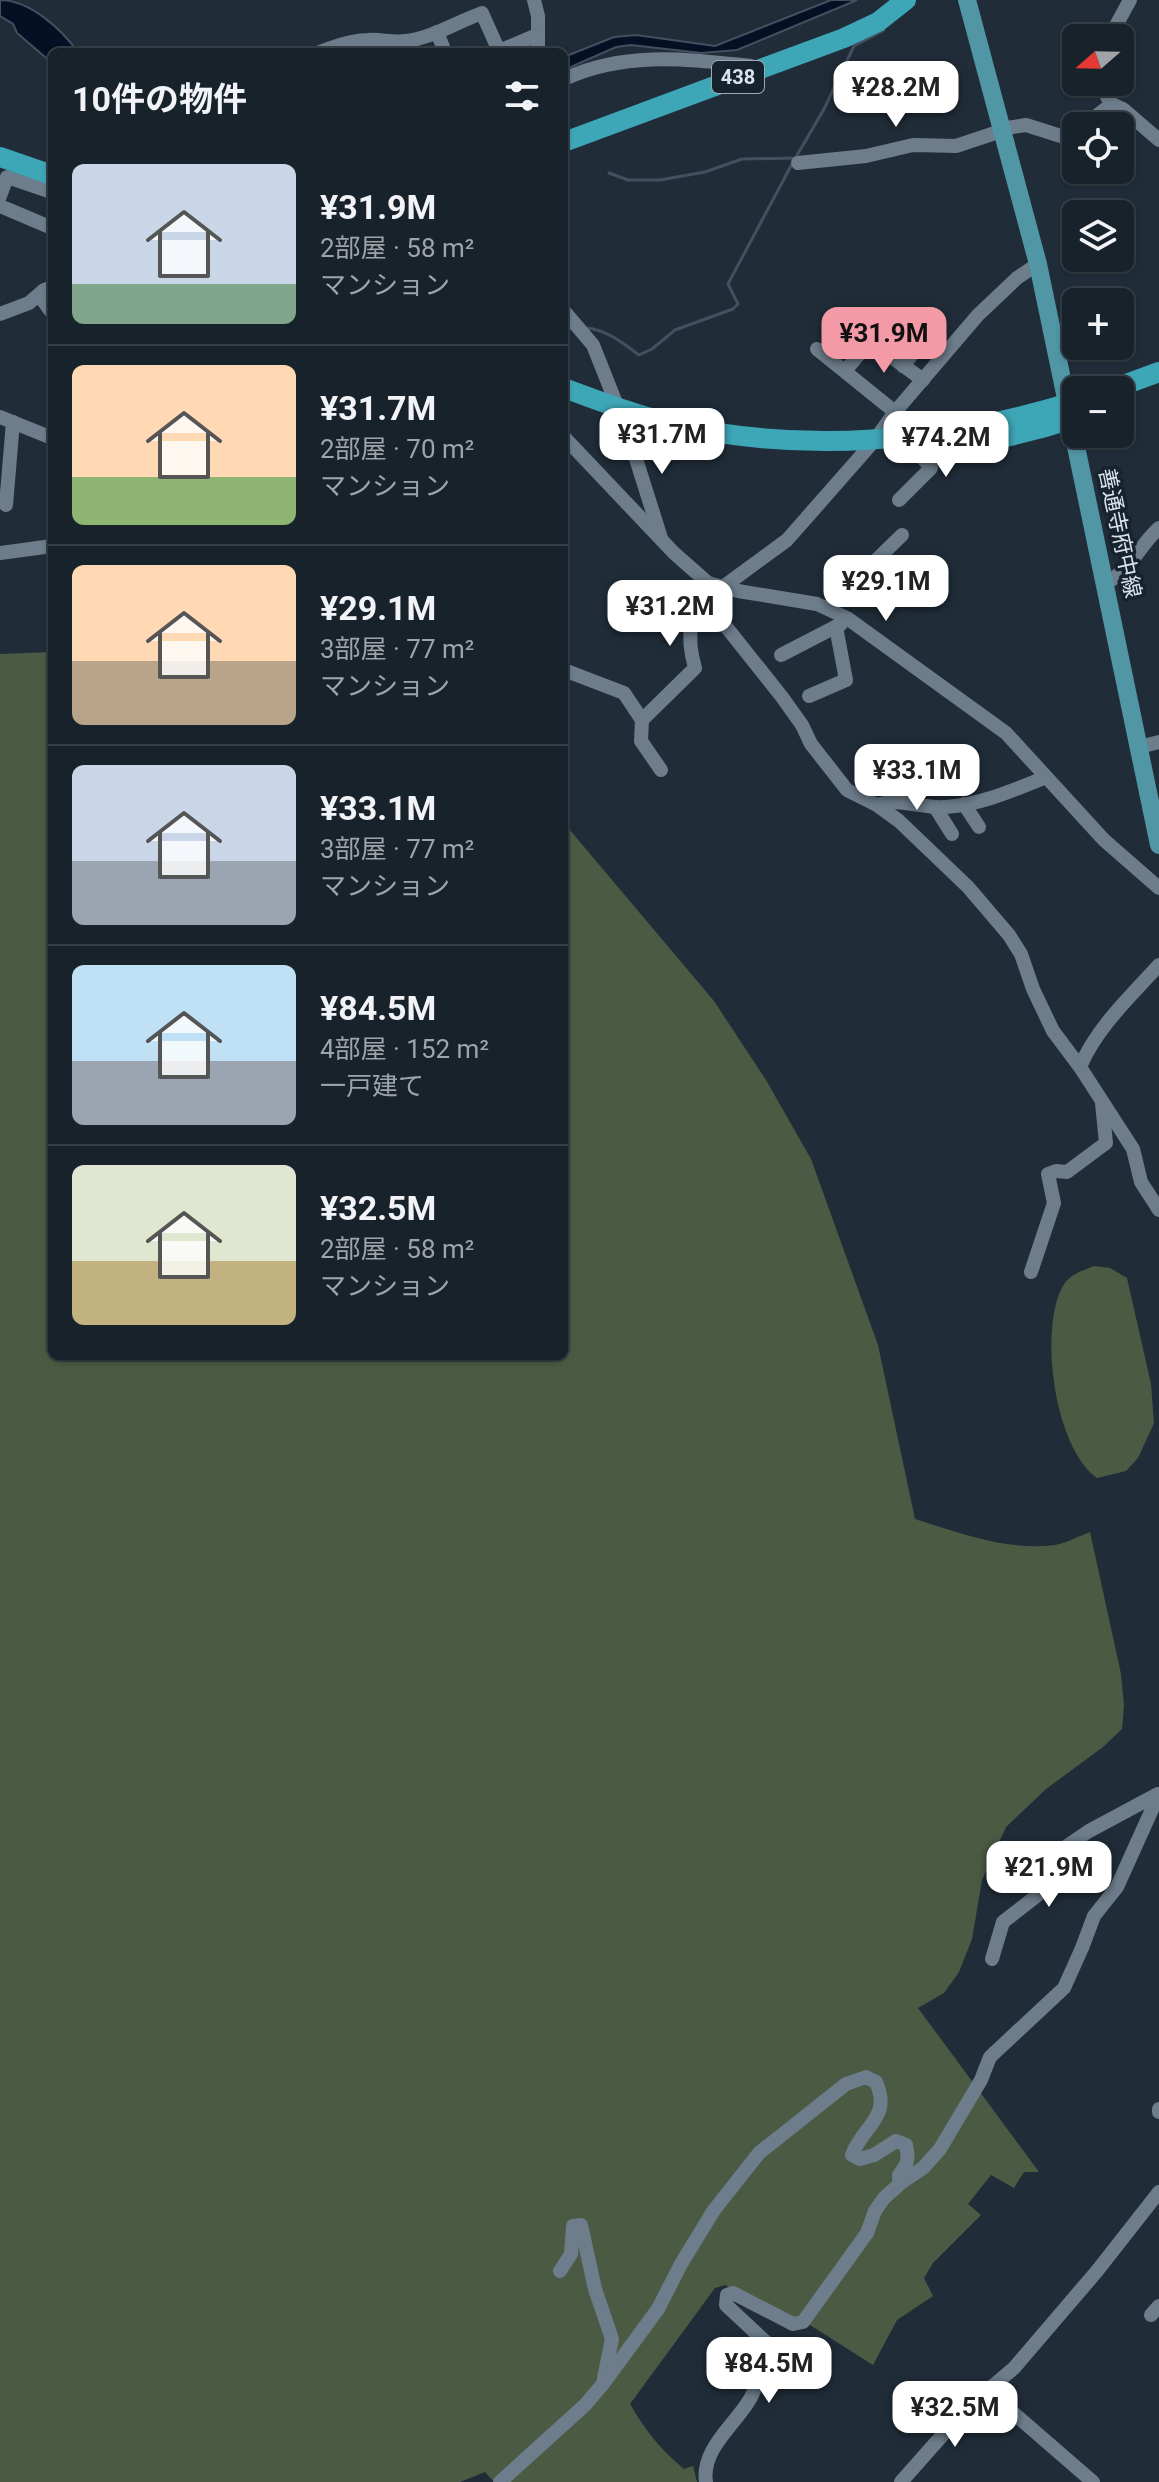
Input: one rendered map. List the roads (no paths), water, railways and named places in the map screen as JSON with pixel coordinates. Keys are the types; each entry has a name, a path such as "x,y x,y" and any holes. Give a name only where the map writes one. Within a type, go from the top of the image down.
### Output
{"highway":[{"name":"438","path":"568,141 869,27 906,0"},
{"path":"0,143 48,160"},
{"path":"0,157 48,175"},
{"path":"1134,381 1159,372"},
{"path":"1134,396 1159,386"},
{"path":"568,390 683,440 768,452 869,447 916,450 1017,434 1062,415"},
{"path":"568,404 622,416"},
{"path":"869,447 1062,412"}],"main road":[{"name":"善通寺府中線","path":"967,0 1065,376"},
{"name":"善通寺府中線","path":"1080,448 1159,845"}],"street":[{"path":"534,0 538,16 538,48"},
{"path":"1117,24 1130,0"},
{"path":"335,48 366,40 382,46 408,41 443,32 463,19 482,13 497,48"},
{"path":"437,32 443,48"},
{"path":"505,48 537,35"},
{"path":"568,78 598,67 662,57 751,66 757,70"},
{"path":"1107,96 1112,104 1123,109 1159,140"},
{"path":"1101,112 1112,104"},
{"path":"798,163 866,156 913,145 956,146 1026,125 1062,136"},
{"path":"0,196 7,177 48,191"},
{"path":"0,206 48,226"},
{"path":"723,587 787,540 978,315 1017,278 1038,264"},
{"path":"0,314 29,303 45,291"},
{"path":"568,316 593,345 622,416 661,538"},
{"path":"845,371 870,341 923,380"},
{"path":"903,366 918,347"},
{"path":"825,350 845,371 895,412"},
{"path":"6,505 6,419 48,436"},
{"path":"568,441 692,571 708,583 827,608 843,624 997,726 1104,840 1159,888"},
{"path":"899,500 931,468 916,450"},
{"path":"1106,583 1121,574 1159,528"},
{"path":"827,608 902,535"},
{"path":"0,553 48,547"},
{"path":"642,720 695,668 689,648 690,626 694,610 708,583"},
{"path":"708,583 712,609 782,697 847,790 877,805 899,821 994,914 1021,954 1053,1031 1133,1149 1141,1182 1159,1210"},
{"path":"781,655 843,624"},
{"path":"809,696 846,680 843,624"},
{"path":"568,672 624,693 642,720 641,741 661,770"},
{"path":"1139,747 1159,742"},
{"path":"877,805 889,801 935,807 964,804 1002,795 1046,777"},
{"path":"964,804 979,827"},
{"path":"935,807 952,834"},
{"path":"1080,1067 1086,1053 1125,1001 1159,965"},
{"path":"1031,1272 1054,1203 1048,1174 1067,1172 1106,1143 1102,1103"},
{"path":"992,1959 1003,1922 1052,1884 1067,1846 1159,1794"},
{"path":"706,2482 706,2465 711,2454 751,2398 769,2345 726,2305 727,2295 733,2293 793,2324 803,2322 867,2233 875,2211 940,2149 981,2080 990,2057 1064,1988 1094,1916 1117,1887 1159,1794"},
{"path":"500,2482 585,2405 602,2385 658,2309 681,2264 734,2181 759,2153 846,2084 866,2077 876,2082 882,2095 877,2120 856,2143 852,2155 860,2159 874,2155 896,2141 906,2145 908,2164 899,2175 902,2182"},
{"path":"901,2482 978,2395 1014,2368 1159,2192"},
{"path":"560,2271 571,2254 573,2226 581,2225 595,2289 612,2339 602,2385"},
{"path":"987,2390 1093,2482"}],"water":[{"path":"0,0 22,5 44,17 75,48 48,48 48,60 17,33 13,24 0,16"},
{"path":"831,0 857,0 737,50 701,53 631,45 616,47 568,68 568,55 614,37 636,35 715,46"}],"waterway":[{"path":"796,157 824,109 854,46 884,30"},
{"path":"609,173 628,180 660,180 705,172 742,159 796,158"},
{"path":"586,328 608,334 639,355 652,349 675,330 733,309 738,304 728,284 792,164"}]}
